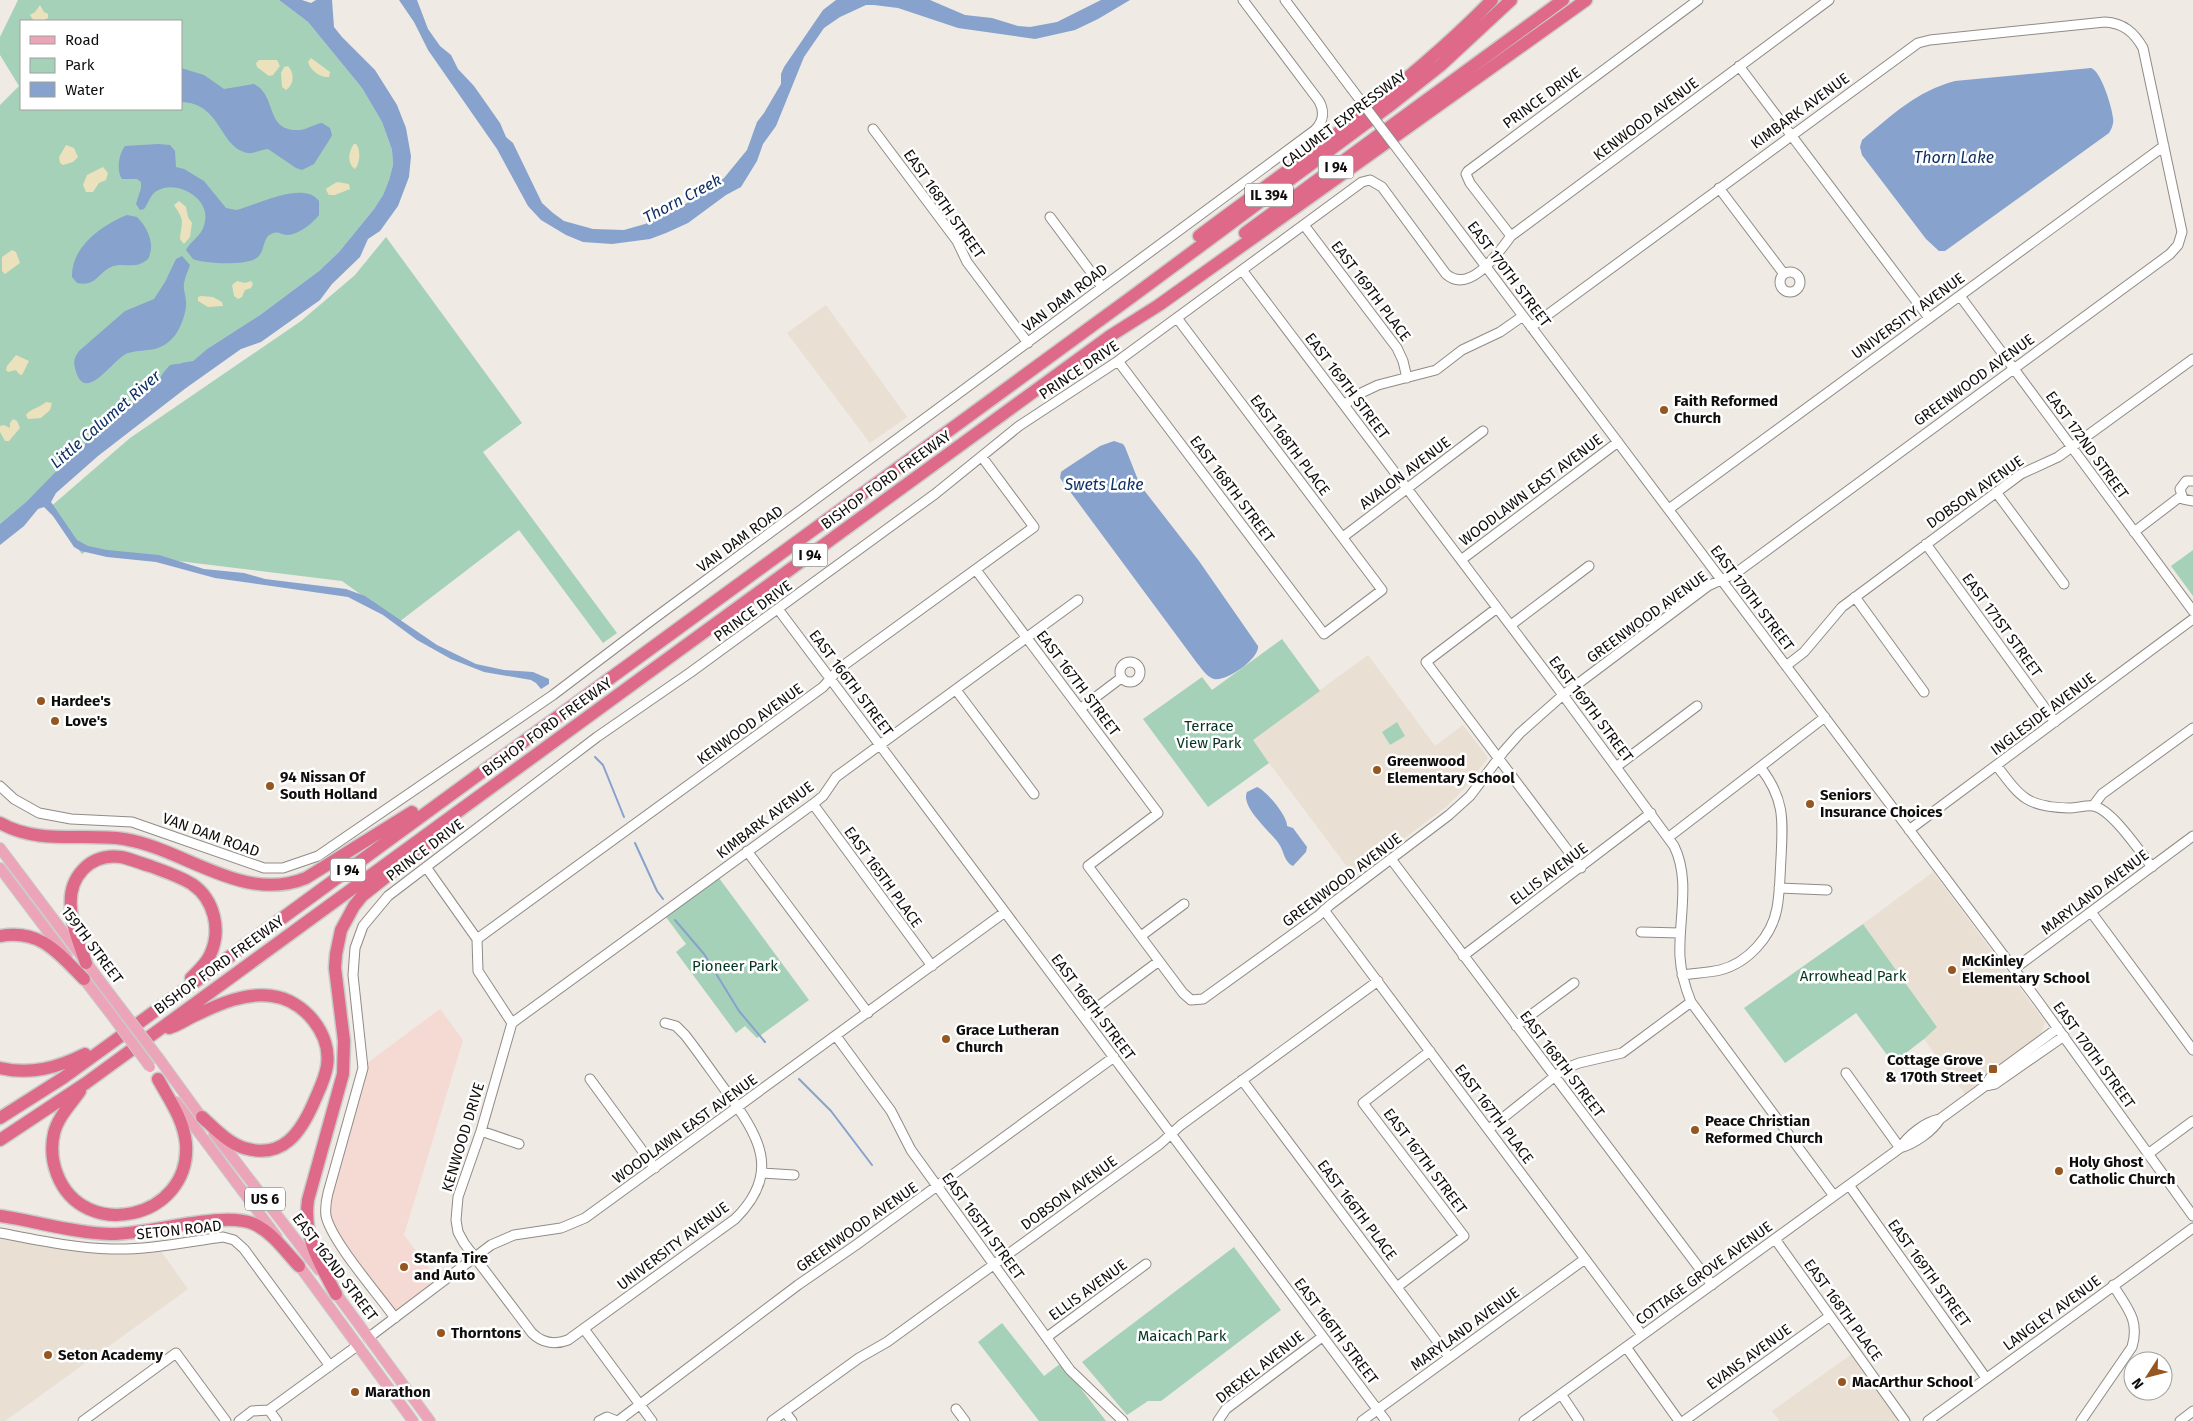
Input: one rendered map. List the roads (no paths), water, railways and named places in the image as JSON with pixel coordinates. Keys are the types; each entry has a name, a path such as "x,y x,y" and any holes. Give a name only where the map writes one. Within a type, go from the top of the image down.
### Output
{"highway":[{"name":"I 94","path":"1019,378 1046,352 1384,98 1430,60 1492,0"},
{"name":"CALUMET EXPRESSWAY","path":"1019,378 1402,96 1465,44 1511,0"},
{"name":"I 94","path":"1110,336 1156,299 1563,0"},
{"name":"IL 394","path":"1110,336 1159,305 1586,0"},
{"name":"BISHOP FORD FREEWAY","path":"0,1140 86,1083 1110,336"},
{"name":"BISHOP FORD FREEWAY","path":"0,1118 169,1002 1019,378"},
{"path":"0,824 13,830 42,837 97,837 126,840 161,850 246,883 258,886 283,886 301,880 320,870 398,822 485,761 527,738"},
{"path":"336,1294 316,1258 309,1240 306,1209 343,1074 344,1042 335,968 336,948 341,930 354,906 370,888 462,818 510,774"},
{"path":"86,963 74,928 70,896 76,878 88,864 97,859 120,857 183,879 200,890 208,902 215,916 216,937 206,962 169,1002"},
{"path":"0,936 24,935 42,941 51,946 84,979"},
{"path":"154,1032 175,1026 194,1015 226,1002 257,995 272,996 299,1006 317,1025 328,1056 323,1080 302,1128 286,1144 270,1150 243,1148 233,1143 202,1117"},
{"path":"0,1068 15,1071 40,1071 66,1064 110,1044"},
{"path":"86,1083 56,1127 52,1144 54,1167 65,1188 81,1204 103,1214 124,1216 149,1208 166,1197 179,1180 183,1167 186,1144 181,1120 158,1079"},
{"path":"0,1216 109,1234 224,1220 244,1221 253,1224 272,1237 299,1266"}],"main road":[{"name":"159TH STREET","path":"0,848 160,1060"},
{"name":"159TH STREET","path":"0,868 150,1067"},
{"name":"EAST 162ND STREET","path":"160,1060 430,1421"},
{"name":"EAST 162ND STREET","path":"150,1067 413,1421"},
{"path":"357,1346 368,1338"}],"street":[{"name":"VAN DAM ROAD","path":"0,786 26,807 49,816 132,822 264,868 283,868 306,862 318,856 553,695 1310,134 1322,122 1323,110 1319,101 1243,0"},
{"name":"EAST 170TH STREET","path":"1285,0 2014,969 2193,1216"},
{"name":"PRINCE DRIVE","path":"1511,236 1470,183 1466,174 1468,171 1698,0"},
{"name":"KENWOOD AVENUE","path":"1486,266 1511,236 1829,0"},
{"name":"KIMBARK AVENUE","path":"1531,327 1918,43 1930,40 2105,22 2118,24 2134,35 2143,48 2164,146"},
{"path":"1740,66 1929,318"},
{"name":"EAST 168TH STREET","path":"873,129 957,241 968,262 1028,343"},
{"name":"GREENWOOD AVENUE","path":"1159,961 1187,998 1195,1001 1206,997 1449,815 1470,796 1520,733 1563,695 1708,586 1736,573 2170,254 2181,240 2181,224 2164,146"},
{"name":"UNIVERSITY AVENUE","path":"1669,510 2164,146"},
{"name":"PRINCE DRIVE","path":"395,1318 336,1238 328,1222 326,1207 363,1068 353,975 355,948 364,926 377,907 388,896 597,737 778,609 935,494 1019,426 1118,361 1357,185 1370,180 1378,183 1451,278 1464,280 1486,266"},
{"path":"1719,188 1784,274"},
{"path":"1050,217 1102,287"},
{"name":"EAST 169TH PLACE","path":"1304,225 1396,348 1403,361 1407,378"},
{"name":"EAST 169TH STREET","path":"1242,270 1669,837 1679,856 1682,867 1680,933 1682,975 1691,1002 1834,1196"},
{"name":"EAST 172ND STREET","path":"1960,296 2193,611"},
{"path":"1344,405 1370,389 1436,370 1462,350 1500,332 1523,316"},
{"name":"EAST 168TH PLACE","path":"1177,318 1382,590"},
{"name":"DOBSON AVENUE","path":"1786,666 1804,652 1837,611 1855,597 1996,492 2029,469 2053,460 2193,359"},
{"name":"EAST 168TH STREET","path":"1118,361 1324,634 1382,590"},
{"name":"AVALON AVENUE","path":"1343,537 1483,431"},
{"name":"WOODLAWN EAST AVENUE","path":"1461,560 1618,442"},
{"name":"KENWOOD AVENUE","path":"477,939 823,688 840,668 1034,527 982,457"},
{"path":"2193,481 2183,483 2180,489 2181,496 2186,500 2193,501"},
{"path":"1996,492 2064,584"},
{"path":"2134,532 2181,496"},
{"name":"EAST 171ST STREET","path":"1926,544 2056,722"},
{"path":"1511,625 1589,566"},
{"name":"EAST 167TH STREET","path":"976,570 1158,813 1088,866 1141,936"},
{"path":"1855,597 1924,692"},
{"name":"KIMBARK AVENUE","path":"512,1023 823,796 836,777 1078,600"},
{"path":"1497,608 1426,662 1500,758 1580,868"},
{"name":"EAST 166TH STREET","path":"778,609 1386,1421"},
{"name":"INGLESIDE AVENUE","path":"1909,830 2193,619"},
{"path":"1080,709 1121,678"},
{"path":"956,690 1034,794"},
{"path":"1616,767 1697,706"},
{"path":"1669,837 1825,717"},
{"path":"2093,806 2102,794 2193,728"},
{"path":"1997,766 2018,793 2032,803 2066,808 2093,806 2121,826 2152,867"},
{"path":"1682,975 1721,969 1750,953 1762,941 1777,911 1780,888 1783,818 1781,805 1774,788 1760,767"},
{"name":"EAST 165TH PLACE","path":"812,804 932,966"},
{"name":"ELLIS AVENUE","path":"1463,956 1651,814"},
{"name":"MARYLAND AVENUE","path":"2014,969 2193,836"},
{"path":"747,851 868,1013"},
{"name":"EAST 168TH STREET","path":"1391,859 1712,1285"},
{"path":"426,867 477,939 478,971 512,1023"},
{"path":"1780,888 1827,890"},
{"path":"1084,1017 1159,961 1141,936 1184,904"},
{"name":"EAST 167TH PLACE","path":"1324,910 1642,1335"},
{"name":"WOODLAWN EAST AVENUE","path":"368,1338 491,1245 514,1235 573,1224 585,1218 1005,912"},
{"path":"2091,912 2193,1050"},
{"path":"1641,932 1680,933"},
{"name":"DOBSON AVENUE","path":"772,1421 859,1358 887,1342 994,1265 1378,981"},
{"path":"1516,1026 1574,983"},
{"path":"1489,1129 1554,1076 1579,1063 1622,1052 1691,1002"},
{"name":"KENWOOD DRIVE","path":"512,1023 480,1132 458,1198 456,1211 458,1232 532,1333 548,1342"},
{"name":"UNIVERSITY AVENUE","path":"548,1342 562,1343 584,1329 735,1219 750,1202 762,1173 758,1142 750,1124 685,1035 676,1026 665,1024"},
{"name":"COTTAGE GROVE AVENUE","path":"1524,1421 1900,1148 1905,1140 1932,1121 1940,1119 1985,1086 1990,1078 2058,1028"},
{"name":"EAST 165TH STREET","path":"836,1036 891,1111 906,1144 1070,1370 1123,1421"},
{"name":"COTTAGE GROVE AVENUE","path":"1985,1086 1996,1084 2064,1036"},
{"name":"EAST 167TH STREET","path":"1397,1287 1464,1236 1363,1103 1430,1051"},
{"name":"GREENWOOD AVENUE","path":"599,1421 607,1417 617,1421 798,1285 937,1187 1114,1057"},
{"path":"1846,1073 1900,1148"},
{"path":"590,1079 655,1168"},
{"name":"EAST 166TH PLACE","path":"1242,1080 1449,1357"},
{"path":"2148,1154 2193,1121"},
{"path":"480,1132 519,1144"},
{"path":"762,1173 794,1175"},
{"name":"EAST 169TH STREET","path":"1848,1185 1986,1378"},
{"name":"LANGLEY AVENUE","path":"1928,1421 2193,1228"},
{"name":"SETON ROAD","path":"0,1233 77,1246 110,1249 132,1249 222,1238 234,1240 244,1249 330,1366"},
{"name":"EAST 168TH PLACE","path":"1775,1239 1905,1421"},
{"name":"MARYLAND AVENUE","path":"1362,1421 1585,1259"},
{"name":"ELLIS AVENUE","path":"1047,1338 1146,1264"},
{"path":"2081,1421 2132,1347 2136,1334 2134,1320 2113,1285"},
{"name":"EVANS AVENUE","path":"1684,1421 1830,1316"},
{"path":"584,1329 652,1421"},
{"name":"DREXEL AVENUE","path":"1218,1421 1226,1409 1322,1337"},
{"path":"239,1421 252,1411 269,1410 357,1346"},
{"path":"1626,1347 1679,1421"},
{"path":"83,1421 176,1354 226,1421"},
{"path":"1560,1394 1579,1421"},
{"path":"956,1409 965,1421"},
{"path":"269,1410 277,1421"},
{"path":"2180,1421 2193,1411"},
{"path":"785,1412 792,1421"}],"water":[{"path":"279,0 302,0 311,3 316,0 332,0 334,27 375,70 397,105 406,128 411,156 409,177 398,206 380,231 368,239 360,257 332,284 320,300 261,342 241,349 186,388 98,456 56,493 51,502 77,540 88,546 107,550 159,555 204,569 244,573 265,579 346,589 365,596 437,645 476,664 504,670 533,672 549,679 549,684 541,689 531,680 484,672 451,659 417,640 383,615 348,597 215,578 156,562 107,557 81,551 74,547 53,516 44,507 38,509 24,526 0,545 0,524 26,502 74,453 157,383 170,365 193,361 207,349 260,315 319,271 339,252 383,195 393,165 392,150 382,122 362,88 308,22"},
{"path":"399,0 417,0 428,29 440,46 451,55 458,69 474,86 500,123 506,137 513,143 542,203 564,221 593,229 624,230 645,224 672,212 707,191 724,178 747,150 757,122 781,84 781,74 784,67 823,10 836,0 930,0 965,15 992,18 1018,26 1030,27 1057,22 1101,0 1130,0 1075,30 1035,39 958,28 898,8 874,5 866,5 840,17 824,28 804,57 776,126 763,144 757,161 741,187 726,195 688,223 666,233 650,239 612,244 583,242 566,235 541,220 528,206 497,149 428,50 414,22"},
{"path":"182,68 204,75 224,89 254,84 266,97 276,119 281,125 289,129 300,130 322,123 330,128 332,135 314,164 302,170 268,149 248,153 238,149 231,143 213,117 194,104 182,102"},
{"name":"Thorn Lake","path":"2091,68 2099,76 2111,106 2113,122 2109,133 1945,251 1939,251 1926,239 1862,155 1860,147 1862,140 1905,105 1941,85 1955,81"},
{"path":"170,145 175,151 176,167 184,169 204,181 226,208 236,210 280,196 303,193 312,195 319,201 319,215 301,231 288,235 277,233 268,236 260,255 253,260 227,263 193,259 186,250 200,234 204,226 205,212 202,204 189,192 172,187 163,188 155,192 144,209 140,210 136,204 141,182 137,179 122,179 120,176 119,162 125,146"},
{"path":"127,215 137,217 147,231 151,242 148,259 143,263 134,265 116,265 93,281 83,284 77,283 72,277 73,266 82,247 98,231"},
{"path":"182,256 190,265 184,283 186,310 176,334 165,345 122,356 92,382 85,383 79,379 74,363 79,351 125,311 154,299 176,259"},
{"name":"Swets Lake","path":"1114,441 1123,444 1140,485 1199,561 1258,646 1254,657 1248,663 1227,677 1214,679 1203,670 1060,478 1061,472 1065,469 1100,446"},
{"path":"1257,787 1276,805 1284,817 1287,826 1293,828 1307,847 1306,852 1293,866 1286,859 1279,844 1257,819 1248,805 1247,792"}],"waterway":[{"path":"595,757 603,765 624,817"},
{"path":"635,843 657,891 663,899"},
{"path":"675,920 704,954 739,1011 765,1042"},
{"path":"799,1079 831,1111 872,1165"}],"place":[{"name":"Faith Reformed Church","path":"1664,410"},
{"name":"Hardee's","path":"41,701"},
{"name":"Love's","path":"55,721"},
{"name":"Greenwood Elementary School","path":"1377,770"},
{"name":"94 Nissan Of South Holland","path":"270,786"},
{"name":"Seniors Insurance Choices","path":"1810,804"},
{"name":"McKinley Elementary School","path":"1952,970"},
{"name":"Grace Lutheran Church","path":"946,1039"},
{"name":"Cottage Grove & 170th Street","path":"1993,1069"},
{"name":"Peace Christian Reformed Church","path":"1695,1130"},
{"name":"Holy Ghost Catholic Church","path":"2059,1171"},
{"name":"Stanfa Tire and Auto","path":"404,1267"},
{"name":"Thorntons","path":"441,1333"},
{"name":"Seton Academy","path":"48,1355"},
{"name":"MacArthur School","path":"1842,1382"},
{"name":"Marathon","path":"355,1392"}],"water label":[{"name":"Thorn Creek","path":"682,198"},
{"name":"Little Calumet River","path":"105,419"}],"park label":[{"name":"Terrace View Park","path":"1209,734"},
{"name":"Pioneer Park","path":"735,966"},
{"name":"Arrowhead Park","path":"1853,976"},
{"name":"Maicach Park","path":"1182,1336"}]}
